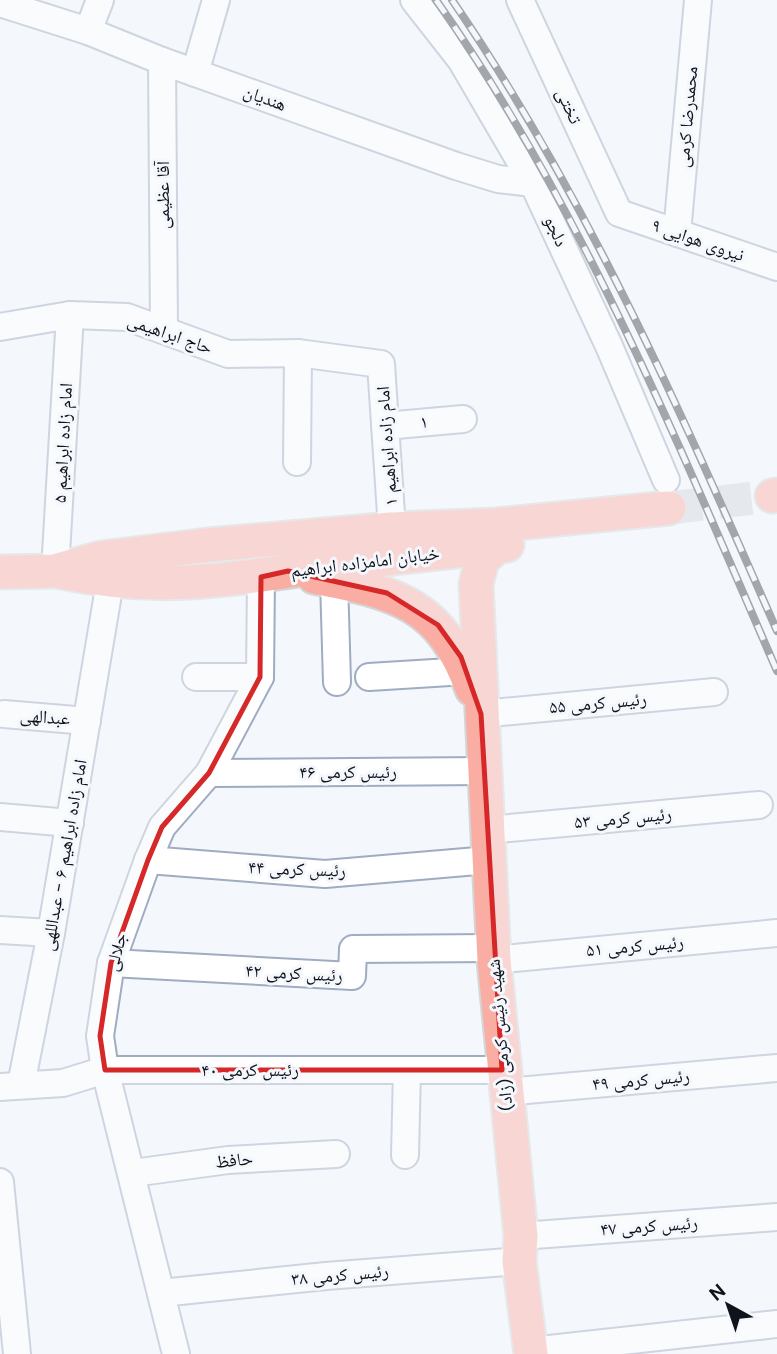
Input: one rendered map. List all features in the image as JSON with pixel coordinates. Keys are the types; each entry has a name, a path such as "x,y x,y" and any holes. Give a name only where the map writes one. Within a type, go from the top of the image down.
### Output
{"main road":[{"name":"خیابان امامزاده ابراهیم","path":"55,571 101,558 208,545 392,529 496,525 670,505"},
{"name":"خیابان امامزاده ابراهیم","path":"0,572 55,571 110,582 169,585 228,581 498,547 670,505"},
{"path":"208,545 198,555 201,570 208,577 228,581"},
{"path":"481,714 475,584 482,560 498,547"},
{"path":"274,574 334,580 387,593 413,606 438,625 461,657 481,714"},
{"name":"شهید رئیس کرمی (زاد)","path":"481,714 486,771 493,954 503,1081 531,1352"}],"street":[{"path":"88,31 100,0"},
{"path":"195,73 216,0"},
{"name":"دلجو","path":"414,0 461,60 533,183 609,346 670,505"},
{"name":"تختی","path":"520,0 619,213"},
{"name":"محمدرضا کرمی","path":"677,233 698,0"},
{"name":"هندیان","path":"0,2 88,31 162,61 456,166 498,179 533,183"},
{"name":"آقا عظیمی","path":"162,61 164,329"},
{"name":"نیروی هوایی ۹","path":"619,213 777,267"},
{"name":"حاج ابراهیمی","path":"0,327 70,315 127,317 228,354 298,354 381,364"},
{"name":"امام زاده ابراهیم ۵","path":"55,571 70,315"},
{"path":"297,462 298,354"},
{"name":"امام زاده ابراهیم ۱","path":"381,364 392,529"},
{"name":"۱","path":"386,426 463,419"},
{"name":"جلالی","path":"176,1354 133,1172 105,1070 100,1036 111,963 162,827 209,773 260,677 274,574"},
{"path":"334,580 337,682"},
{"name":"امام زاده ابراهیم ۶ - عبداللهی","path":"10,1086 51,933 110,582"},
{"path":"369,677 466,671"},
{"path":"196,677 260,677"},
{"name":"رئیس کرمی ۵۵","path":"481,714 714,692"},
{"name":"عبدالهی","path":"4,714 87,720"},
{"name":"رئیس کرمی ۴۶","path":"209,773 486,771"},
{"name":"رئیس کرمی ۵۳","path":"488,845 759,805"},
{"path":"0,817 70,823"},
{"name":"رئیس کرمی ۴۴","path":"148,860 325,874 488,845"},
{"path":"0,930 51,933"},
{"name":"رئیس کرمی ۵۱","path":"493,954 777,933"},
{"name":"رئیس کرمی ۴۲","path":"111,963 352,976 353,949 493,954"},
{"name":"رئیس کرمی ۴۹","path":"503,1081 777,1068"},
{"name":"رئیس کرمی ۴۰","path":"10,1086 63,1083 105,1070 407,1070 503,1081"},
{"path":"405,1155 407,1070"},
{"name":"حافظ","path":"133,1172 228,1160 336,1154"},
{"path":"0,1182 17,1354"},
{"name":"رئیس کرمی ۴۷","path":"520,1249 777,1217"},
{"name":"رئیس کرمی ۳۸","path":"161,1293 326,1276 520,1249"},
{"path":"531,1352 777,1324"}],"highlighted area":[{"path":"288,571 387,593 438,625 461,657 481,714 502,1070 105,1070 100,1036 111,963 148,860 162,827 209,773 260,677 261,577"}],"tunnel":[{"path":"669,508 772,496"}],"railway":[{"path":"436,0 488,78 581,242 663,412 777,671"},
{"path":"452,0 501,74 589,228 668,387 777,631"}]}
